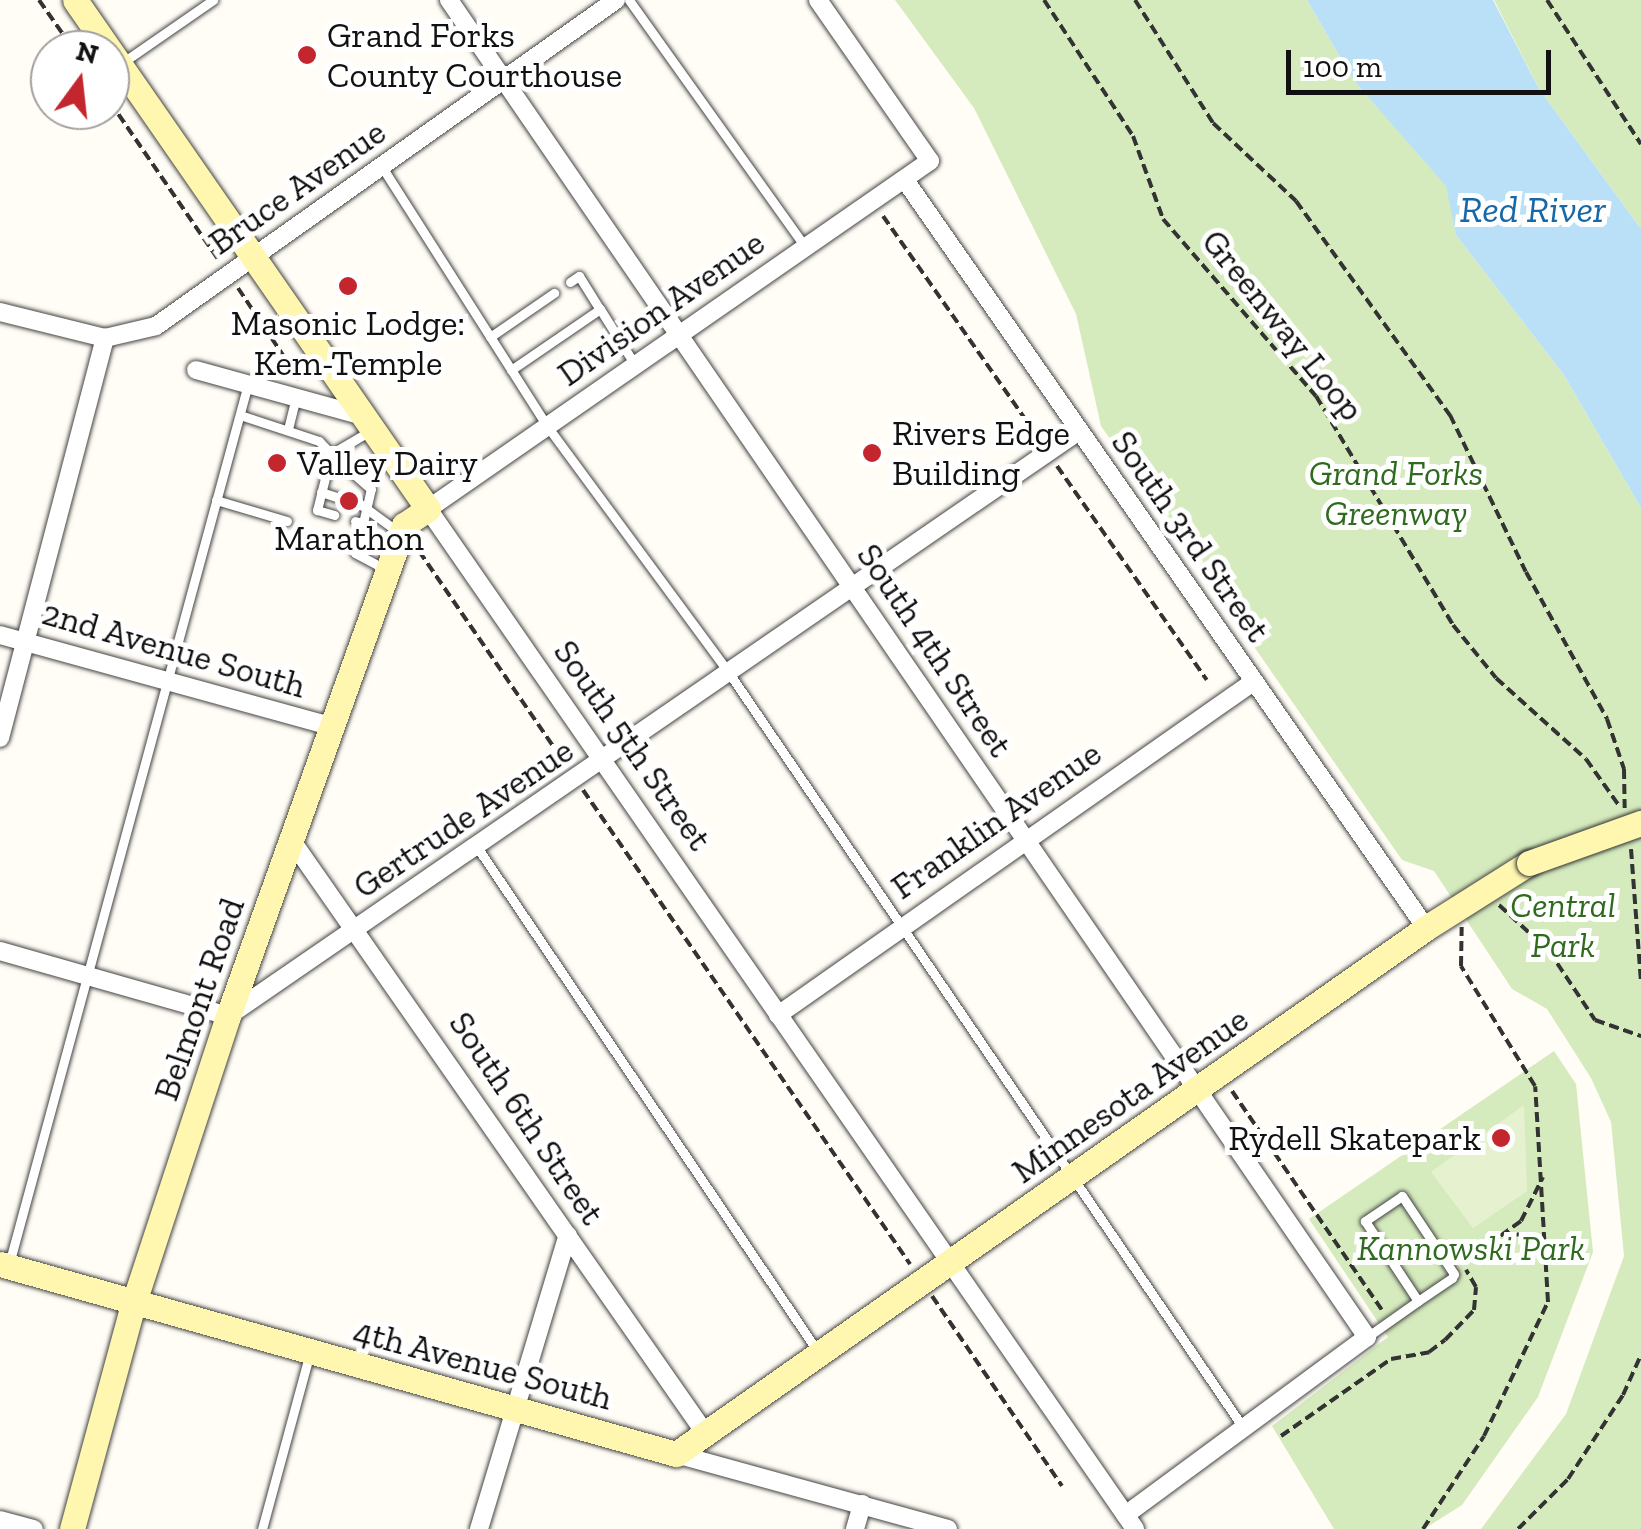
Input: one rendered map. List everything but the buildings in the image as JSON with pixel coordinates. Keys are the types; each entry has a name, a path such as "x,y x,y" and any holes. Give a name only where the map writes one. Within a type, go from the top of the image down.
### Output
{"street":[{"name":"South 5th Street","path":"75,0 96,30"},
{"name":"South 4th Street","path":"448,0 1024,838 1211,1082 1367,1336"},
{"name":"Bruce Avenue","path":"105,338 156,326 616,0"},
{"name":"Division Avenue","path":"428,509 930,161 818,0"},
{"name":"South 5th Street","path":"130,78 1130,1522"},
{"name":"South 3rd Street","path":"905,180 1426,928"},
{"path":"0,312 105,338 0,738"},
{"path":"196,370 305,400 368,423"},
{"name":"Gertrude Avenue","path":"228,1016 1079,432"},
{"path":"402,531 428,509"},
{"name":"Belmont Road","path":"72,1529 133,1305 228,1016 402,531"},
{"name":"2nd Avenue South","path":"0,634 330,726"},
{"name":"Franklin Avenue","path":"778,1016 1024,838 1253,682"},
{"name":"Minnesota Avenue","path":"676,1454 1451,910 1530,863 1632,827"},
{"name":"South 6th Street","path":"292,841 358,929 706,1433"},
{"path":"0,950 228,1016"},
{"path":"478,1529 568,1235"},
{"name":"4th Avenue South","path":"4,1266 948,1529"},
{"path":"1130,1522 1242,1426 1367,1336"},
{"path":"856,1529 862,1504"},
{"path":"0,1520 34,1529"}],"lane":[{"path":"130,57 213,0"},
{"path":"628,0 806,248"},
{"path":"382,166 547,426 729,673 898,929 1242,1426"},
{"path":"570,282 579,276 635,365"},
{"path":"490,337 554,293"},
{"path":"511,370 600,308"},
{"path":"4,1266 92,978 165,680 248,384"},
{"path":"288,429 305,400"},
{"path":"240,415 319,440 371,489 359,522 355,553 387,570"},
{"path":"334,515 317,510 331,454 368,423"},
{"path":"321,492 339,498"},
{"path":"216,500 287,521"},
{"path":"364,505 402,531"},
{"path":"478,847 820,1354"},
{"path":"1367,1336 1418,1302 1454,1274 1402,1196 1365,1221 1418,1302"},
{"path":"262,1529 310,1353"}],"path":[{"path":"40,0 60,30"},
{"name":"Greenway Loop","path":"1044,0 1133,136 1164,219 1316,396 1453,625 1496,678 1586,758 1632,827"},
{"path":"1135,0 1213,122 1296,201 1450,415 1608,719 1624,768 1632,827 1641,982"},
{"path":"1547,0 1641,144"},
{"path":"129,130 229,275 305,400"},
{"path":"402,531 1062,1486"},
{"path":"1486,888 1549,952 1594,1020 1641,1036"},
{"path":"1423,1529 1512,1380 1548,1302 1536,1086 1461,966 1464,933 1451,910"},
{"path":"1211,1082 1390,1321"},
{"path":"1281,1436 1390,1360 1430,1352 1445,1340 1477,1298 1462,1263 1504,1234 1531,1208 1543,1175"},
{"path":"1504,1234 1530,1235 1548,1262"},
{"path":"1518,1529 1577,1466 1641,1355"}],"green space":[{"name":"Grand Forks Greenway","path":"895,0 1307,0 1354,81 1447,186 1456,235 1564,375 1641,508 1641,1529 1481,1529 1566,1414 1624,1256 1611,1122 1591,1078 1547,1009 1512,989 1434,871 1402,860 1101,426 1076,314 974,108"},
{"path":"1494,0 1641,0 1641,229 1539,89"},
{"name":"Kannowski Park","path":"1554,1051 1576,1084 1593,1252 1538,1397 1462,1505 1424,1529 1334,1529 1272,1426 1388,1337 1309,1219"},
{"name":"Rydell Skatepark","path":"1524,1105 1527,1191 1473,1228 1431,1172"}],"water":[{"name":"Red River","path":"1307,0 1493,0 1539,89 1641,229 1641,508 1564,375 1456,235 1446,186 1354,81"}],"place":[{"name":"Grand Forks County Courthouse","path":"307,55"},
{"name":"Masonic Lodge: Kem-Temple","path":"348,286"},
{"name":"Rivers Edge Building","path":"872,453"},
{"name":"Valley Dairy","path":"277,463"},
{"name":"Marathon","path":"349,501"},
{"name":"Rydell Skatepark","path":"1501,1138"}],"park label":[{"name":"Central Park","path":"1563,925"}]}
